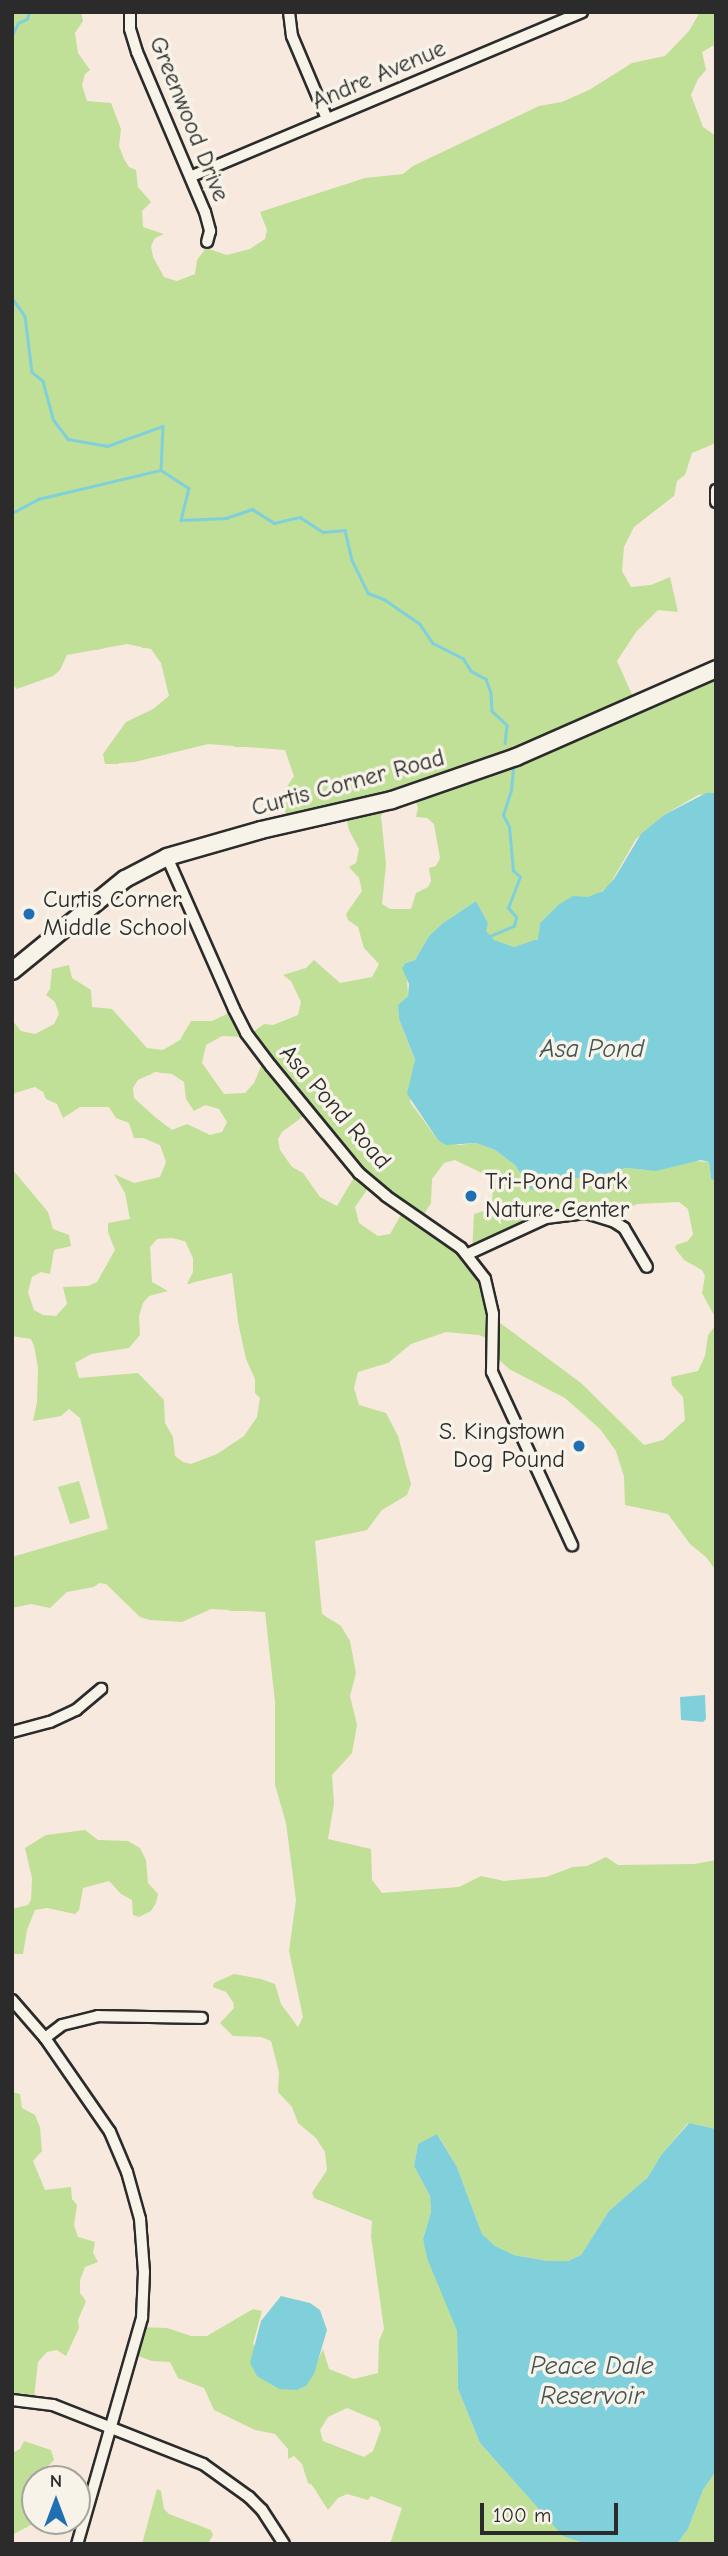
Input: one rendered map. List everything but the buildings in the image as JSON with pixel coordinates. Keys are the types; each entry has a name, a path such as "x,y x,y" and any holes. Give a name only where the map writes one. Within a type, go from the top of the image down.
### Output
{"street":[{"name":"Greenwood Drive","path":"130,12 130,29 137,52 192,176 211,231 207,242"},
{"path":"289,12 292,36 327,119"},
{"name":"Andre Avenue","path":"192,176 582,12"},
{"path":"716,490 716,502"},
{"name":"Curtis Corner Road","path":"12,971 125,879 167,857 261,830 392,800 508,760 716,669"},
{"name":"Asa Pond Road","path":"167,857 246,1033 359,1173 386,1196 468,1254 485,1279 491,1295 491,1357 498,1387 572,1545"},
{"path":"468,1254 546,1217 572,1212 600,1216 624,1228 646,1267"},
{"path":"12,1731 67,1714 101,1689"},
{"path":"12,2000 45,2038 110,2132 127,2172 140,2219 144,2272 142,2318 77,2544"},
{"path":"45,2038 62,2025 98,2016 202,2018"},
{"path":"12,2400 53,2405 184,2455 214,2472 262,2510 284,2544"}],"green space":[{"path":"12,12 81,12 83,21 75,33 78,53 90,70 85,74 82,85 87,101 111,103 121,129 119,146 124,159 129,167 136,170 138,187 151,202 142,211 143,227 164,234 155,238 151,246 153,257 164,277 177,281 195,274 197,260 206,248 227,255 250,249 265,239 267,230 260,212 365,178 403,174 413,166 539,106 562,102 589,90 632,63 665,56 689,31 700,12 716,12 716,44 702,52 706,70 698,79 691,95 703,127 716,136 716,443 692,453 685,475 677,481 674,496 634,527 624,547 622,571 631,587 651,585 670,577 678,612 658,610 636,632 617,661 634,699 716,664 716,793 698,795 664,815 636,839 609,886 596,895 558,905 540,923 539,938 530,943 514,947 493,940 485,931 488,923 476,901 443,923 429,936 415,960 406,963 408,996 398,1005 399,1019 415,1061 410,1102 438,1140 459,1145 476,1143 495,1150 515,1165 525,1182 537,1190 559,1178 590,1178 626,1168 646,1170 695,1161 709,1162 711,1179 716,1181 716,1319 702,1293 705,1276 702,1270 684,1260 675,1248 676,1245 688,1241 693,1234 688,1209 679,1202 637,1204 626,1210 614,1225 601,1219 563,1216 472,1254 474,1214 487,1210 492,1203 493,1186 488,1176 455,1160 444,1163 432,1179 431,1203 420,1221 457,1248 483,1278 492,1317 581,1383 644,1445 663,1440 685,1420 683,1397 672,1385 671,1377 698,1371 705,1356 708,1335 716,1325 716,1571 706,1557 690,1544 668,1514 625,1505 624,1477 616,1451 600,1429 565,1398 509,1369 492,1353 491,1340 479,1335 446,1332 411,1344 388,1363 358,1372 354,1388 359,1405 386,1413 398,1436 411,1484 407,1495 382,1510 367,1530 315,1541 322,1614 341,1626 350,1641 356,1673 350,1696 357,1725 352,1753 332,1775 334,1804 328,1839 371,1849 372,1880 382,1893 459,1887 481,1876 504,1881 546,1877 573,1867 587,1866 606,1857 618,1865 694,1864 716,1860 716,2129 688,2123 661,2155 648,2177 609,2211 581,2255 568,2261 548,2261 514,2255 495,2246 482,2234 457,2167 438,2135 418,2144 414,2166 430,2196 431,2212 423,2239 457,2331 458,2389 480,2443 563,2535 587,2544 390,2544 402,2508 371,2496 368,2500 347,2494 338,2498 328,2510 308,2483 302,2464 294,2456 288,2459 288,2449 275,2434 255,2430 214,2410 204,2388 178,2378 170,2362 152,2361 133,2354 140,2327 167,2328 191,2336 207,2336 253,2309 262,2311 253,2344 297,2390 306,2386 323,2349 329,2369 354,2379 378,2373 379,2341 384,2329 371,2236 372,2221 314,2198 312,2193 327,2170 325,2152 316,2138 298,2123 292,2107 278,2092 279,2072 271,2041 261,2037 233,2036 220,2023 234,2008 233,2002 226,1992 213,1987 214,1983 234,1974 261,1979 275,1984 281,2004 298,2027 303,2017 289,1951 296,1900 286,1823 275,1785 275,1702 265,1612 211,1609 182,1622 150,1620 140,1617 106,1584 99,1583 94,1587 67,1592 50,1608 31,1604 12,1608 12,1557 108,1529 80,1418 69,1409 61,1416 33,1421 37,1402 38,1368 34,1346 31,1339 12,1336 12,1169 48,1212 53,1229 69,1235 71,1246 54,1250 50,1274 41,1272 32,1277 28,1292 34,1310 43,1315 56,1316 67,1304 63,1287 88,1286 97,1282 115,1250 108,1232 108,1223 130,1219 125,1193 114,1174 134,1183 160,1177 166,1162 160,1145 143,1138 134,1138 129,1123 116,1118 109,1107 80,1107 63,1118 57,1104 46,1099 43,1092 35,1087 15,1093 12,1098 12,1020 21,1031 35,1034 54,1024 59,1014 55,1002 46,995 50,989 52,969 69,965 72,978 91,990 92,1007 112,1009 147,1048 163,1050 180,1040 191,1021 212,1021 231,1012 246,1037 264,1024 273,1025 298,1015 301,1002 291,981 283,975 306,968 314,960 340,983 372,977 379,964 364,948 358,927 348,920 346,914 362,891 359,878 349,867 356,863 359,849 349,830 345,812 287,823 282,794 294,776 285,750 208,744 135,762 105,764 103,754 126,722 153,709 169,696 161,663 151,649 127,644 67,655 60,670 53,676 17,689 12,684","holes":["413,793 418,808 416,817 427,818 434,824 440,858 436,866 429,868 431,881 428,887 416,893 411,909 390,909 382,904 386,864 381,816 392,799","222,1036 245,1037 263,1062 254,1083 245,1093 224,1094 202,1063 206,1045","155,1072 172,1074 184,1082 186,1099 194,1111 205,1105 219,1109 227,1122 222,1132 210,1135 187,1124 172,1130 134,1098 133,1088 138,1080","305,1115 356,1174 337,1206 320,1197 303,1173 292,1167 280,1150 278,1139 282,1132","369,1187 402,1213 390,1234 378,1236 359,1223 355,1207","157,1239 185,1241 193,1258 193,1272 187,1284 232,1273 246,1359 255,1379 255,1393 260,1398 257,1417 244,1436 217,1454 191,1464 175,1456 173,1437 165,1423 164,1400 138,1373 79,1378 75,1363 91,1354 129,1348 140,1335 139,1316 143,1303 149,1296 168,1291 152,1282 150,1247","347,2408 378,2421 381,2429 373,2451 364,2457 323,2441 320,2430 328,2417"]},
{"path":"79,1481 90,1518 70,1524 58,1487"},
{"path":"85,1830 98,1840 128,1841 140,1848 146,1860 148,1883 158,1894 156,1903 151,1911 139,1917 133,1915 132,1900 121,1894 109,1881 83,1888 79,1910 75,1914 47,1908 35,1910 27,1930 23,1954 12,1954 12,1909 28,1905 31,1900 32,1878 25,1848 46,1835"},
{"path":"12,2092 20,2094 22,2108 35,2115 40,2127 42,2151 33,2161 45,2190 71,2187 72,2199 77,2205 74,2225 78,2237 95,2242 93,2253 98,2262 85,2267 80,2280 80,2293 86,2301 78,2320 79,2328 66,2356 57,2350 47,2352 38,2362 34,2398 12,2398"},
{"path":"24,2441 51,2450 54,2460 49,2465 21,2465 21,2530 12,2535 12,2453 20,2449"},
{"path":"716,2471 716,2544 677,2544 688,2529 703,2490"},
{"path":"157,2489 161,2491 164,2509 169,2514 211,2530 213,2535 208,2544 142,2544"}],"water":[{"name":"Asa Pond","path":"706,793 716,793 716,1181 711,1179 709,1162 701,1160 656,1171 626,1168 590,1178 559,1178 536,1190 530,1189 515,1165 495,1150 476,1143 446,1145 438,1140 407,1094 415,1060 399,1019 398,1005 408,996 409,984 402,968 406,963 415,960 429,936 443,923 476,901 488,923 486,931 494,940 514,947 538,939 540,923 558,905 573,896 588,897 603,891 614,879 641,834 664,815"},
{"path":"705,1695 706,1719 703,1722 681,1720 680,1697"},
{"name":"Peace Dale Reservoir","path":"689,2123 716,2129 716,2471 703,2490 688,2529 677,2544 587,2544 563,2536 480,2443 458,2389 457,2331 427,2258 423,2239 431,2212 430,2196 414,2166 418,2144 437,2134 457,2167 482,2234 495,2246 514,2255 548,2261 568,2261 581,2255 609,2211 648,2177 661,2155"},
{"path":"281,2296 310,2303 320,2310 327,2330 314,2374 306,2386 297,2390 279,2389 257,2376 250,2363 261,2321"}],"waterway":[{"path":"12,35 18,23 27,19 29,12"},
{"path":"12,298 25,316 32,372 43,381 53,419 68,439 107,446 163,426 161,470"},
{"path":"12,513 38,499 161,470 189,488 181,520 226,518 252,509 274,523 300,517 323,532 345,530 352,560 368,593 384,599 420,624 433,643 463,658 471,671 486,679 491,693 492,711 507,725 505,743"},
{"path":"490,936 514,926 516,917 508,908 520,877 513,871 509,827 503,815 511,791 513,767"}],"place":[{"name":"Curtis Corner Middle School","path":"29,914"},
{"name":"Tri-Pond Park Nature Center","path":"471,1196"},
{"name":"S. Kingstown Dog Pound","path":"579,1446"}]}
